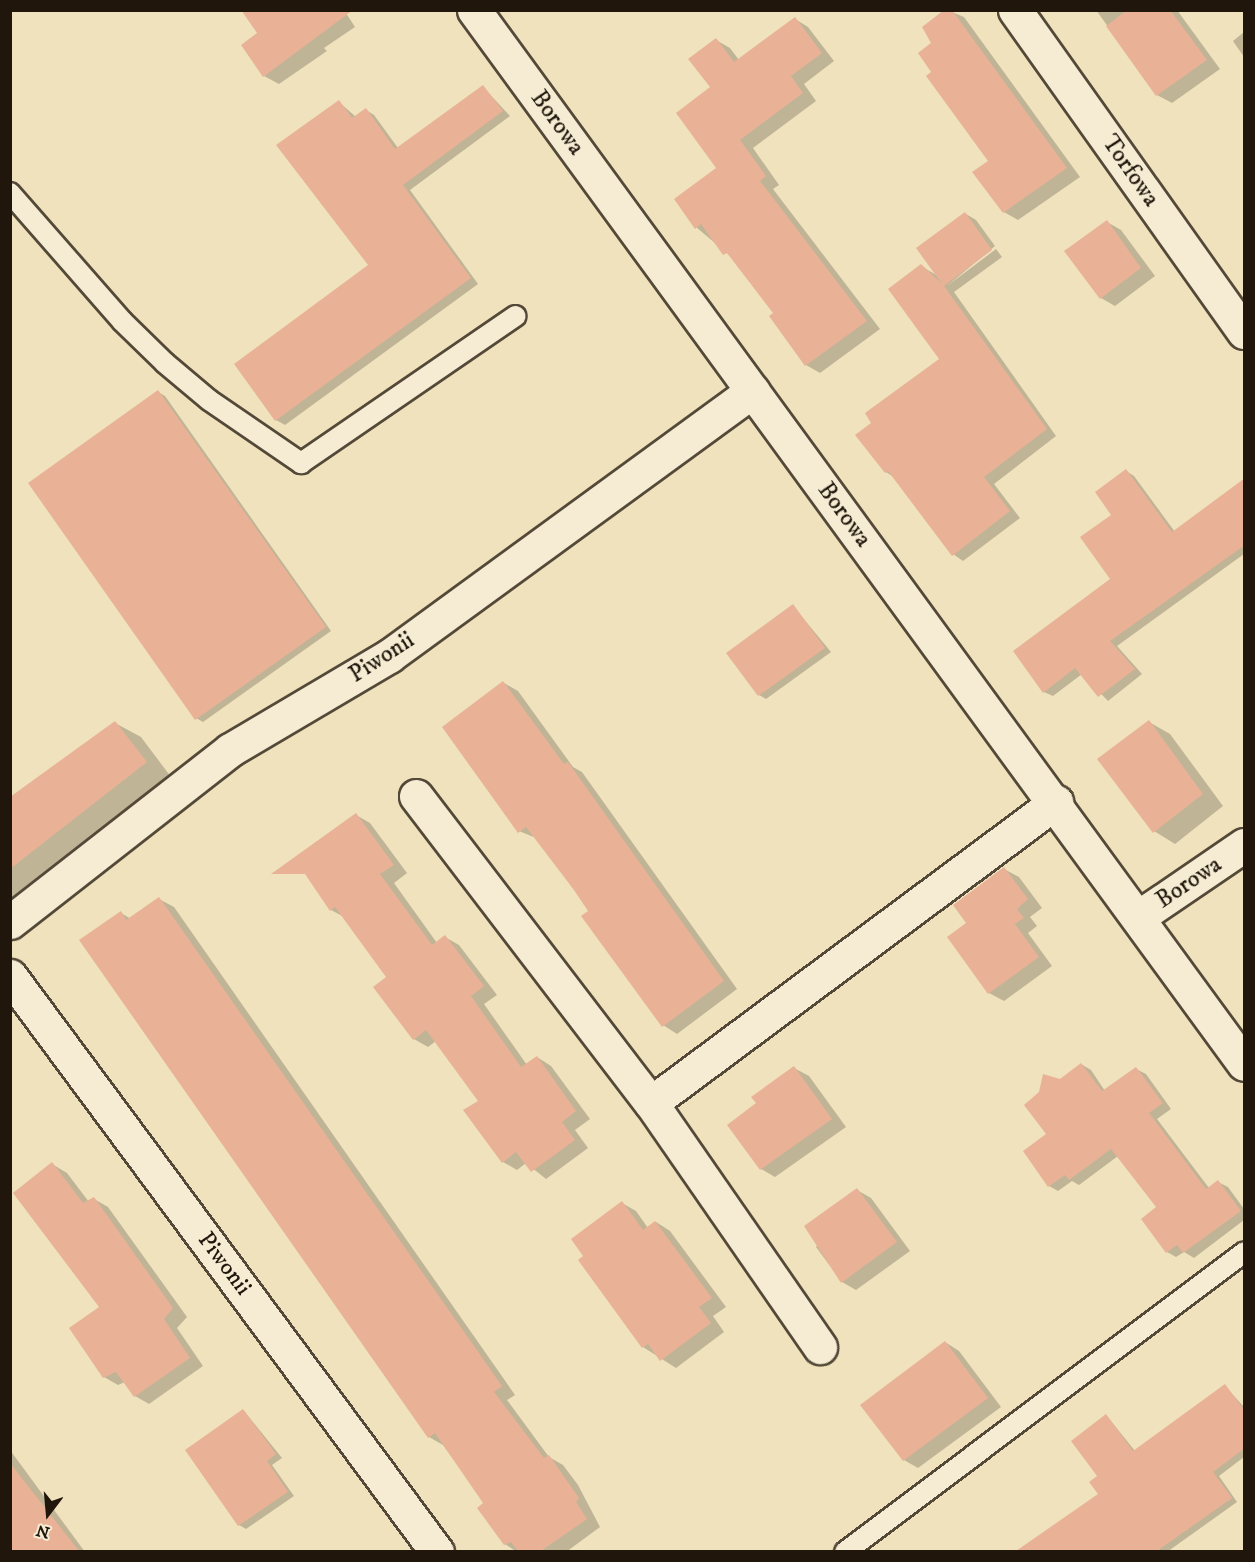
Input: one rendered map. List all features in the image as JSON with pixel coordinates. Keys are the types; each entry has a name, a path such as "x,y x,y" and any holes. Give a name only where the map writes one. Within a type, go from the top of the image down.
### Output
{"street":[{"name":"Borowa","path":"474,10 1140,916 1245,844"},
{"name":"Torfowa","path":"1015,10 1245,332"},
{"name":"Piwonii","path":"10,922 230,750 389,656 753,391"},
{"path":"416,796 651,1103 820,1347"},
{"path":"651,1103 1056,802"},
{"path":"1140,916 1245,1064"},
{"name":"Piwonii","path":"10,976 437,1551"}],"lane":[{"path":"10,193 114,312 165,363 208,400 301,463 516,316"},
{"path":"845,1551 1245,1252"}],"building":[{"path":"241,10 353,10 263,77 241,45 257,33"},
{"path":"944,10 952,10 1067,168 1003,213 972,172 988,161 926,76 931,72 918,53 931,43 922,27"},
{"path":"1127,10 1170,10 1207,60 1156,96 1106,26"},
{"path":"795,17 822,53 791,76 803,93 740,140 766,176 760,181 867,321 805,366 769,316 773,313 727,253 723,255 701,224 695,229 674,199 716,168 676,113 710,87 688,59 716,38 734,62"},
{"path":"483,85 503,111 403,185 471,278 275,421 234,364 368,265 276,145 339,100 352,118 366,108 395,149"},
{"path":"965,212 992,250 944,286 1047,429 984,477 1010,511 952,556 888,471 885,473 855,435 871,423 865,413 939,359 888,289 921,264 942,284 916,248"},
{"path":"1107,220 1141,268 1100,299 1064,251"},
{"path":"158,390 326,627 195,720 28,483"},
{"path":"1126,469 1172,532 1245,478 1245,545 1110,641 1135,669 1098,697 1075,668 1043,693 1013,651 1110,579 1080,537 1111,515 1095,492"},
{"path":"793,604 825,648 758,696 726,653"},
{"path":"503,681 564,764 568,762 724,981 662,1027 581,916 588,911 574,890 526,827 518,833 442,727"},
{"path":"1149,720 1203,794 1153,833 1097,759"},
{"path":"115,721 147,762 10,869 10,797"},
{"path":"356,813 394,865 380,874 432,945 445,935 484,986 471,996 521,1067 537,1056 576,1111 562,1122 575,1140 531,1172 516,1152 502,1163 463,1110 478,1101 426,1030 413,1040 373,987 386,977 335,907 330,911 305,874 271,874"},
{"path":"1004,867 1028,899 1017,909 1024,918 1015,924 1039,957 988,994 947,937 966,923 953,905"},
{"path":"159,897 502,1386 494,1392 544,1458 549,1455 579,1498 576,1502 587,1519 541,1551 518,1551 511,1542 504,1545 477,1508 483,1503 435,1433 428,1438 79,940 121,911 126,920"},
{"path":"1081,1063 1102,1091 1136,1067 1163,1103 1149,1113 1206,1189 1218,1180 1241,1211 1183,1253 1177,1245 1166,1253 1141,1219 1156,1207 1111,1149 1069,1180 1065,1175 1048,1187 1023,1151 1046,1134 1024,1105 1039,1092 1043,1074 1060,1079"},
{"path":"794,1066 832,1119 760,1170 727,1125 756,1103 751,1097"},
{"path":"52,1162 83,1203 94,1197 173,1308 164,1319 190,1358 134,1397 116,1372 103,1378 69,1328 99,1307 13,1193"},
{"path":"857,1188 897,1242 841,1283 804,1226"},
{"path":"622,1201 643,1230 655,1221 712,1298 699,1307 711,1323 660,1361 648,1344 642,1348 578,1260 583,1256 571,1239"},
{"path":"945,1341 988,1398 903,1461 860,1405"},
{"path":"1225,1384 1245,1411 1245,1448 1213,1472 1232,1498 1157,1551 1016,1551 1098,1494 1089,1482 1097,1476 1071,1441 1106,1414 1133,1451"},
{"path":"243,1409 276,1454 267,1461 288,1492 238,1526 185,1450"},
{"path":"10,1463 79,1551 10,1551"}]}
